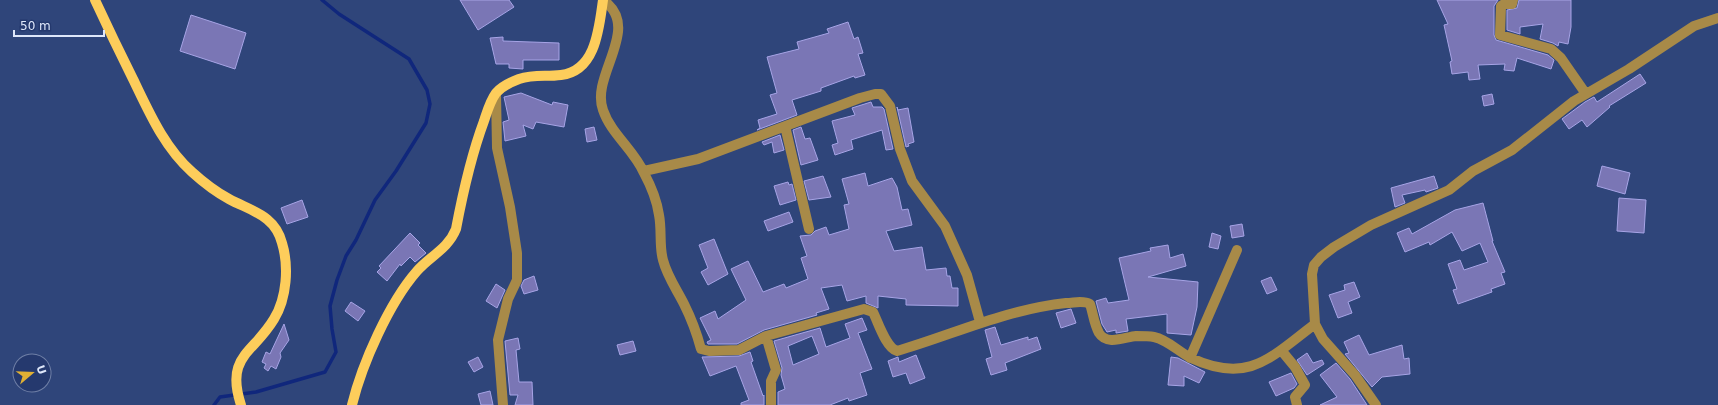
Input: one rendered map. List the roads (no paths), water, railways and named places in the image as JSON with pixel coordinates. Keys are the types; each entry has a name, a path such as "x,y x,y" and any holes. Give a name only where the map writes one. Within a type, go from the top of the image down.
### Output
{"main road":[{"path":"95,0 151,119 180,159 192,172 220,193 262,214 273,223 280,234 285,263 281,306 261,338 243,356 238,369 236,383 241,405"},
{"path":"352,405 357,386 368,357 405,286 418,270 446,246 452,238 456,229 474,150 496,94 503,87 529,76 562,75 573,72 582,67 594,45 603,0"}],"street":[{"path":"603,0 614,11 619,30 611,62 602,86 601,97 603,110 617,134 644,171 659,215 663,261 684,304 701,349 709,351 739,350 766,336 864,309 873,312 888,344 893,350 897,351 1006,314 1059,304 1084,302 1090,304 1098,330 1103,337 1113,340 1136,336 1153,337 1162,340 1190,358 1209,365 1233,370 1257,365 1281,350 1315,324"},
{"path":"1514,0 1512,4 1504,4 1501,6 1500,35 1551,49 1561,58 1586,94"},
{"path":"1376,405 1355,375 1323,339 1315,324 1312,274 1314,265 1321,257 1334,247 1371,225 1450,190 1473,171 1512,150 1586,94 1629,69 1694,26 1718,18"},
{"path":"496,94 498,148 510,207 517,253 517,280 508,299 498,340 503,405"},
{"path":"644,171 698,159 860,98 875,94 884,96 890,106 900,149 912,182 945,226 967,275 980,322"},
{"path":"785,126 809,229"},
{"path":"1190,358 1236,250"},
{"path":"766,336 776,370 771,381 771,405"},
{"path":"1281,350 1295,367 1305,385 1294,397 1297,405"}],"waterway":[{"path":"214,405 220,397 256,392 325,372 336,352 330,306 337,280 346,256 356,240 375,200 396,171 426,123 430,104 427,90 409,59 339,14 322,0"}]}
